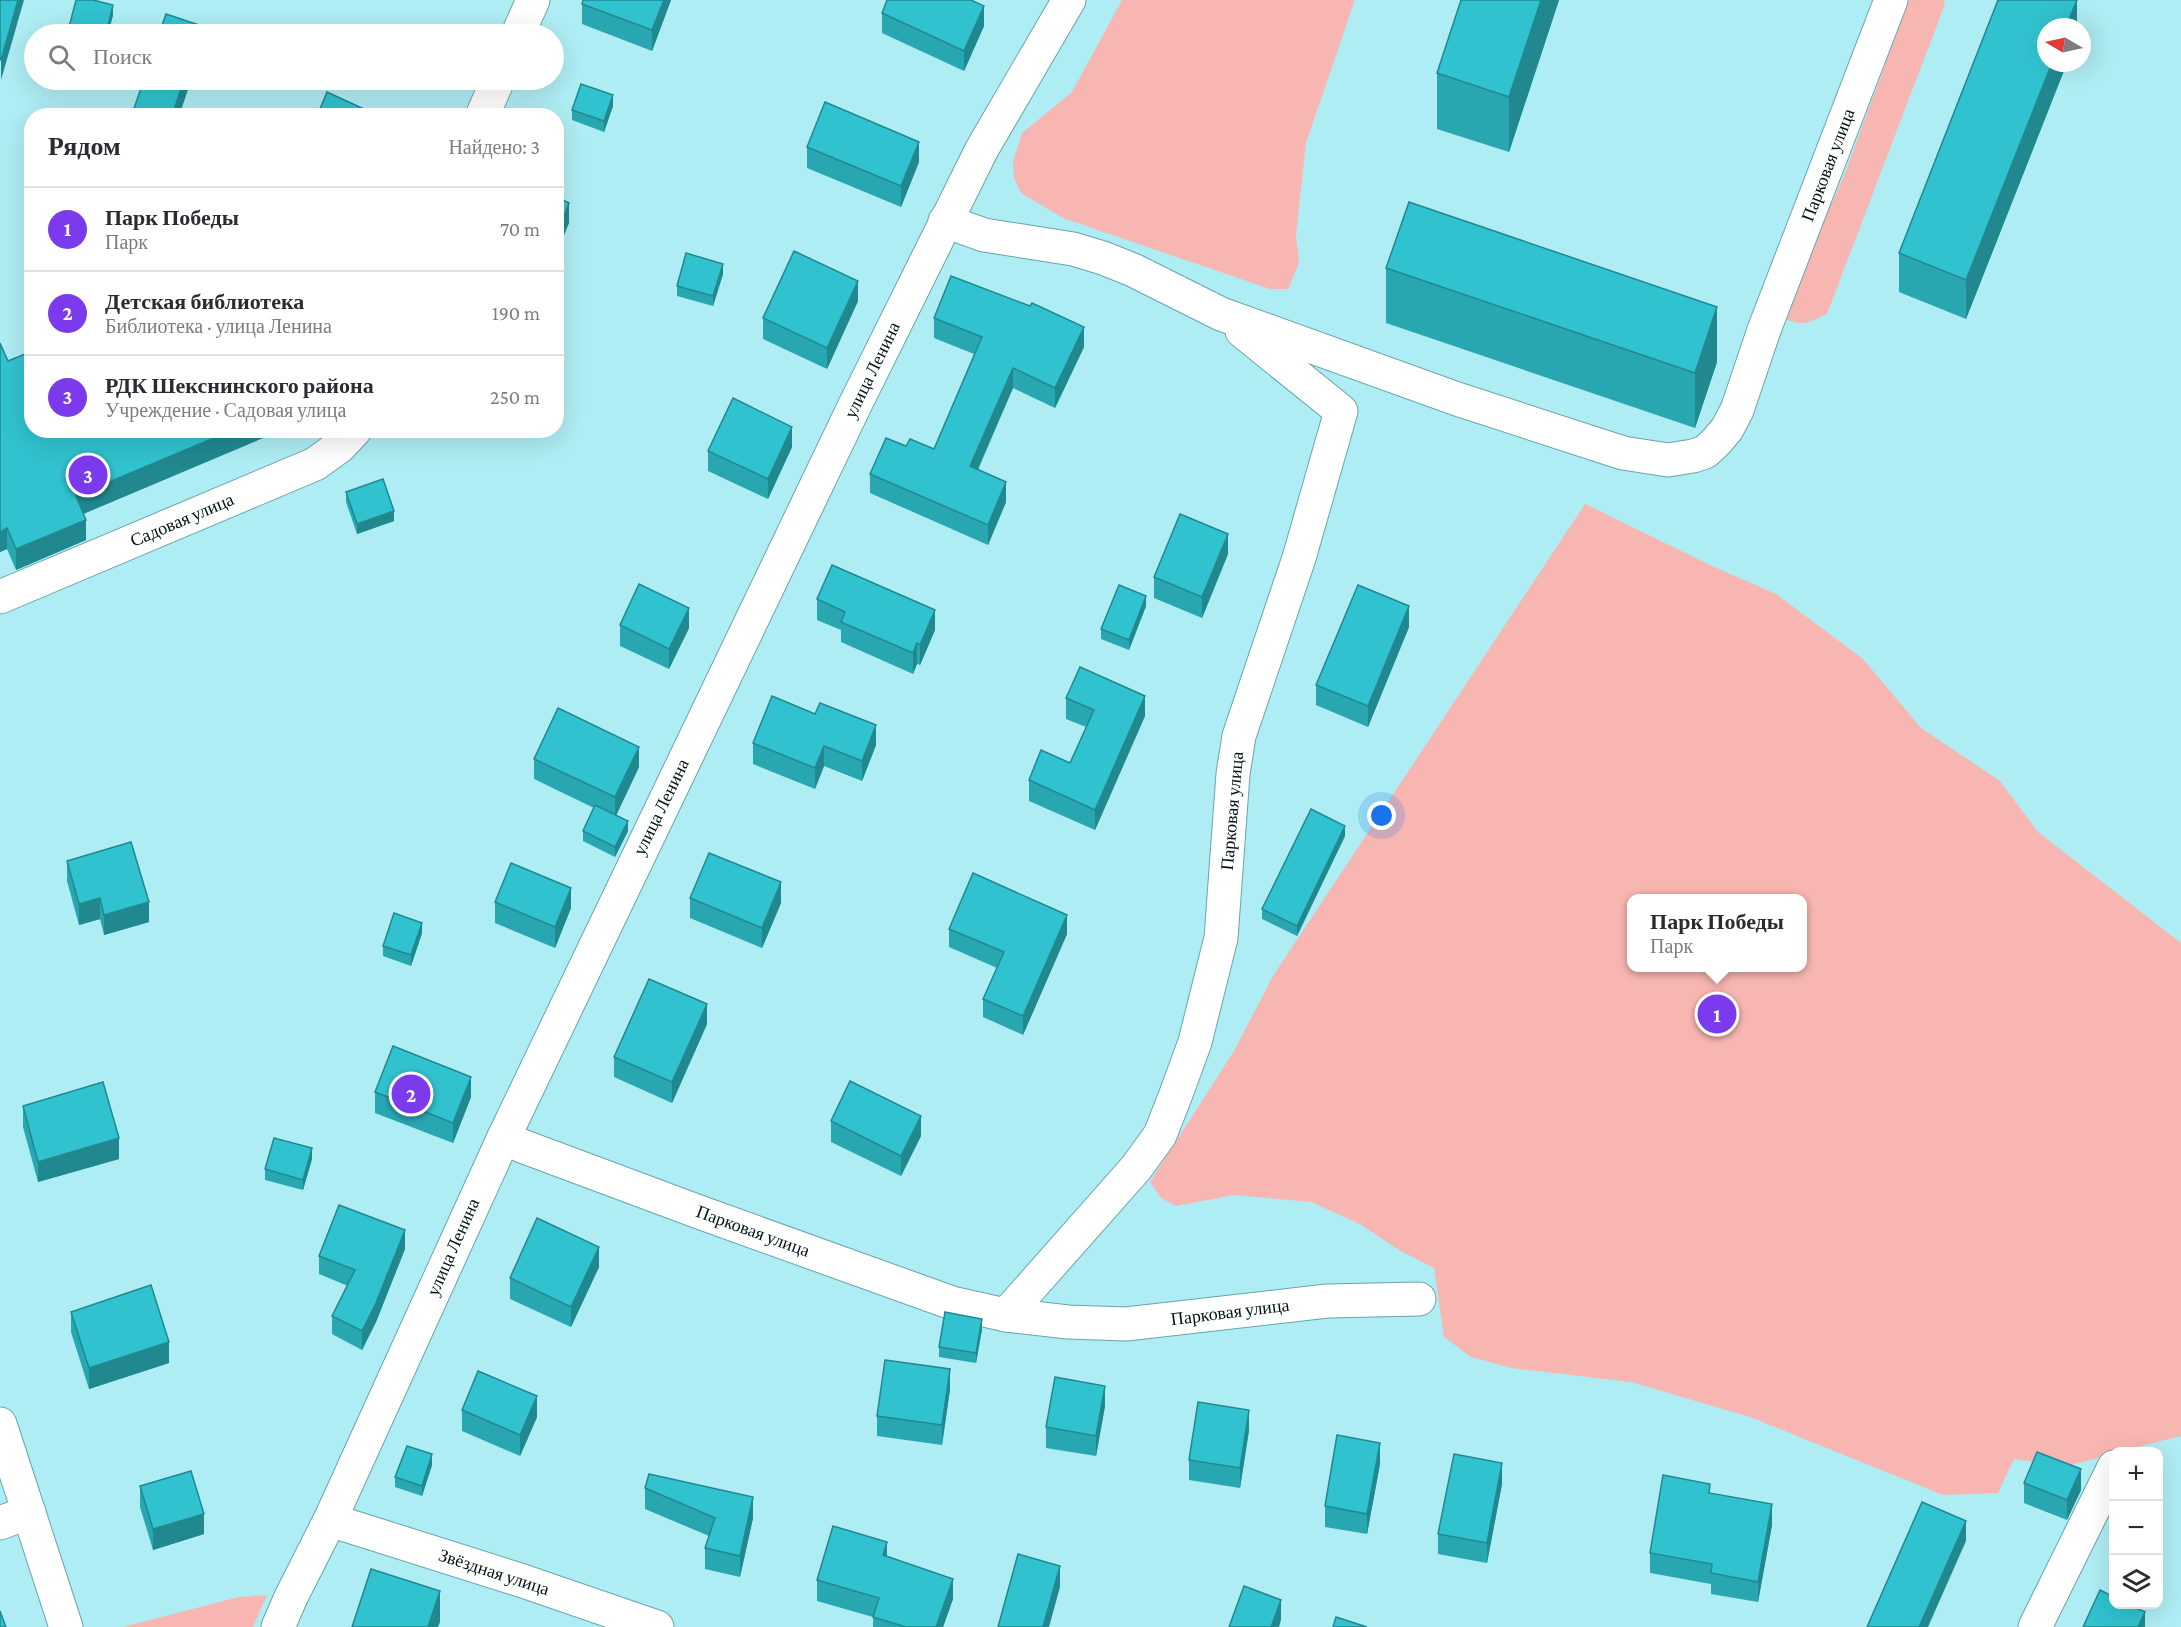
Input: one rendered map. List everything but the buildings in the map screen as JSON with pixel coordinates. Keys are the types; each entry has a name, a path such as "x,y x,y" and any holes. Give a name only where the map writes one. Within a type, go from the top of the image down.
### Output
{"street":[{"path":"522,24 532,0"},
{"name":"улица Ленина","path":"278,1627 330,1520 504,1137 945,221 982,149 1069,0"},
{"name":"Парковая улица","path":"1221,314 1457,399 1623,453 1668,460 1706,452 1727,429 1737,410 1764,330 1891,0"},
{"path":"486,108 494,90"},
{"path":"945,221 984,236 1073,249 1103,258 1133,270 1221,314"},
{"name":"Парковая улица","path":"1006,1315 1136,1168 1160,1135 1176,1094 1195,1042 1221,938 1233,774 1239,736 1299,558 1341,411 1221,314"},
{"name":"Садовая улица","path":"0,597 315,464 348,438"},
{"name":"Парковая улица","path":"504,1137 522,1146 699,1212 952,1303 1006,1315 1068,1322 1126,1324 1327,1301 1419,1299"},
{"path":"0,1424 14,1517 66,1627"},
{"path":"2035,1627 2109,1476"},
{"name":"Звёздная улица","path":"330,1520 523,1581 657,1627"}],"shaded area":[{"path":"1122,0 1355,0 1306,143 1296,235 1299,263 1288,289 1270,289 1063,218 1021,193 1014,178 1013,161 1022,133 1072,92"},
{"path":"1909,0 1943,0 1945,4 1827,314 1806,323 1785,319 1795,284 1844,176"},
{"path":"1585,504 1712,566 1776,594 1863,659 1921,728 2000,781 2038,832 2181,943 2181,1436 2137,1447 2109,1447 2109,1455 2067,1466 2014,1459 1998,1493 1943,1495 1750,1417 1631,1382 1511,1368 1471,1357 1444,1337 1434,1268 1399,1250 1360,1224 1311,1202 1234,1195 1176,1206 1161,1198 1150,1182 1234,1051 1273,976"},
{"path":"267,1595 253,1627 123,1627 239,1597"}],"place":[{"name":"РДК Шекснинского района","path":"88,475"},
{"name":"Парк Победы","path":"1717,1014"},
{"name":"Детская библиотека","path":"411,1094"}]}
